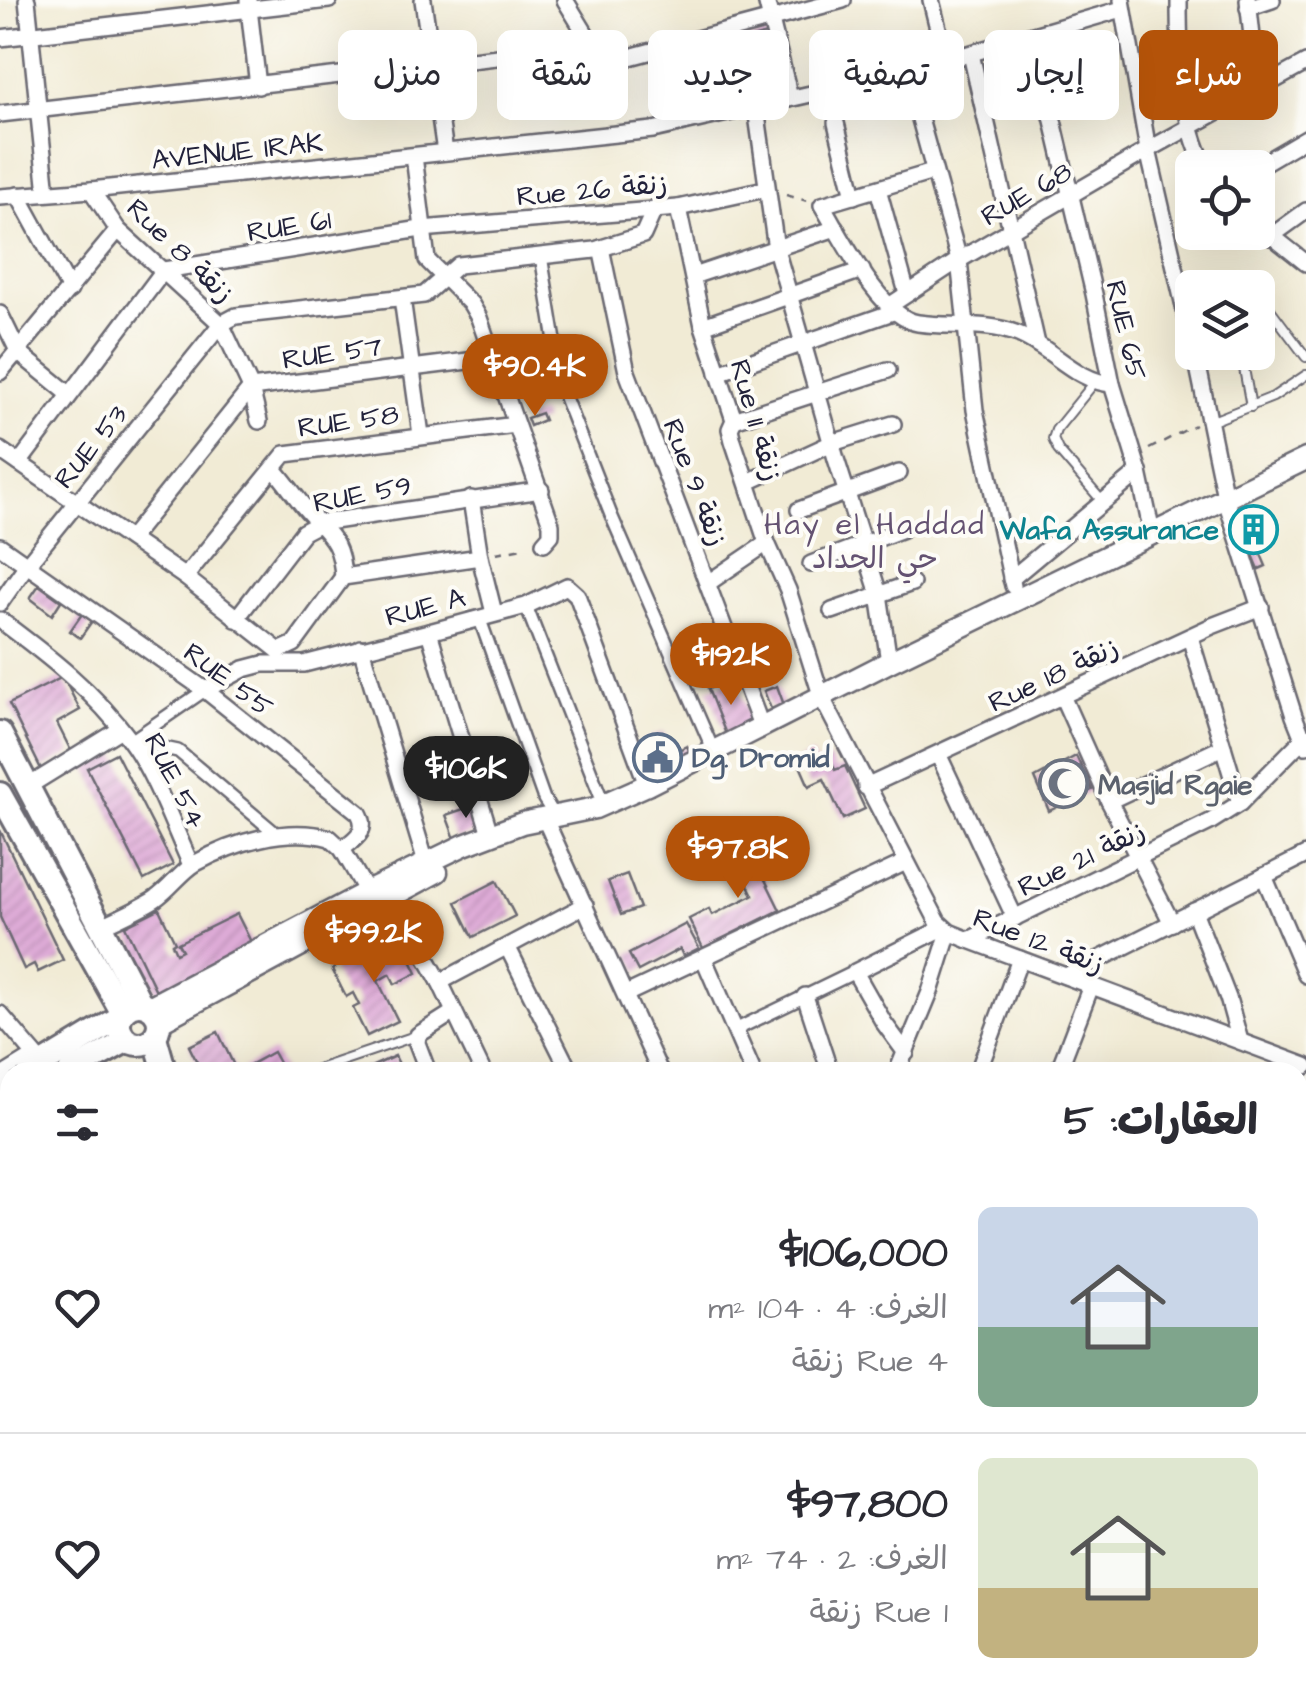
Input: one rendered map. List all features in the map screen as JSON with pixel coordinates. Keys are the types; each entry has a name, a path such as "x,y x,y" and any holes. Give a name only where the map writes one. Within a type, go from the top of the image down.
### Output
{"main road":[{"path":"0,733 100,927 139,1023 149,1062"},
{"path":"0,794 160,1062"},
{"path":"39,1062 139,1023"},
{"path":"84,1062 139,1023"}],"street":[{"path":"28,0 47,192"},
{"path":"0,38 248,4 329,0"},
{"path":"424,0 428,30"},
{"path":"565,0 583,30"},
{"path":"766,0 790,98"},
{"path":"628,57 844,0"},
{"path":"930,0 938,30"},
{"path":"1179,0 1179,38 1190,129 1199,150"},
{"path":"1251,30 1248,4 1272,0"},
{"path":"248,4 258,86"},
{"path":"1122,5 1148,150 1176,270"},
{"name":"AVENUE IRAK","path":"1050,30 1122,5"},
{"name":"AVENUE IRAK","path":"964,56 984,50"},
{"path":"971,54 1036,344"},
{"name":"RUE 68","path":"1278,79 1306,63"},
{"path":"0,114 338,76"},
{"name":"AVENUE IRAK","path":"790,98 809,94"},
{"path":"440,120 445,152"},
{"name":"AVENUE IRAK","path":"0,196 414,156 653,130 700,120"},
{"path":"757,120 776,249 879,594 889,662"},
{"path":"920,120 959,260 982,447 1013,590"},
{"name":"RUE 65","path":"1052,120 1112,384 1137,464 1152,533"},
{"name":"RUE 68","path":"891,308 906,293 959,260 1206,120"},
{"path":"836,123 854,196"},
{"path":"1275,156 1306,138"},
{"path":"414,156 427,260 471,304 479,318 541,490 552,530 544,543"},
{"path":"933,172 822,206 891,308 921,324 964,324 1008,331 1036,344 1094,383 1112,384"},
{"name":"Rue 26 زنقة","path":"421,229 678,208 765,189"},
{"path":"878,189 906,293"},
{"name":"Rue 8 زنقة","path":"91,190 118,230 222,324 251,388 259,421"},
{"path":"18,195 70,290"},
{"path":"222,324 236,316 424,295 458,265 602,248 642,234 655,208"},
{"name":"Rue 11 زنقة","path":"678,208 703,326 734,420 730,429 733,441 767,543 788,590 822,698"},
{"path":"1275,226 1306,211"},
{"path":"693,276 836,228"},
{"name":"RUE 61","path":"164,270 421,229"},
{"path":"0,372 118,230"},
{"path":"1275,239 1306,263"},
{"name":"Rue 9 زنقة","path":"602,248 626,372 762,728"},
{"path":"541,256 564,394 714,752"},
{"path":"19,463 164,270"},
{"path":"703,326 862,270"},
{"path":"402,298 421,435"},
{"path":"718,373 891,308"},
{"path":"0,314 18,353 69,394"},
{"name":"RUE 53","path":"0,603 222,324"},
{"name":"RUE 57","path":"130,539 251,388 492,358"},
{"path":"734,420 888,370"},
{"path":"1199,370 1225,497 1305,740"},
{"name":"RUE 58","path":"185,577 284,454 516,424"},
{"path":"748,482 832,443 894,424"},
{"path":"0,450 185,577 279,658 344,578 341,553 334,537 274,468"},
{"path":"139,1023 426,863 490,834 604,805 822,698 1013,590 1152,533 1306,458"},
{"path":"1013,590 1137,464"},
{"path":"799,510 899,472"},
{"name":"RUE 59","path":"236,619 303,532 320,522 541,490"},
{"path":"470,499 487,615 549,819 656,1062"},
{"path":"811,564 903,529"},
{"path":"708,583 767,543"},
{"name":"RUE 55","path":"0,546 205,690 359,813 364,823 362,831 342,849"},
{"path":"344,578 480,557"},
{"path":"832,611 912,583"},
{"name":"RUE A","path":"205,690 244,669 279,658 304,664 526,606 562,586 573,588 647,785"},
{"path":"526,606 604,805"},
{"name":"Rue 18 زنقة","path":"866,788 1262,607"},
{"name":"RUE 54","path":"0,620 47,655 104,708 126,735 192,866 236,844 279,836 322,836 337,842 342,849"},
{"path":"430,632 490,834"},
{"path":"1190,637 1240,804"},
{"path":"362,648 426,863"},
{"path":"27,786 205,690"},
{"name":"Rue 12 زنقة","path":"822,698 904,863 946,930 1295,1062"},
{"path":"1063,698 1109,801 1172,922"},
{"path":"126,735 178,751 279,836"},
{"name":"Rue 21 زنقة","path":"969,940 1140,858 1240,804 1305,740"},
{"path":"1109,801 1223,747"},
{"path":"938,756 1015,918"},
{"path":"381,890 549,819"},
{"path":"342,849 381,890 440,982 478,1062"},
{"path":"1066,976 1306,855"},
{"path":"626,994 904,863"},
{"path":"100,927 151,902 192,866"},
{"path":"1264,876 1306,974"},
{"path":"440,982 585,905"},
{"path":"1194,911 1240,1041"},
{"path":"735,1030 946,930"},
{"path":"902,1062 946,930"},
{"path":"508,948 565,1062"},
{"path":"704,959 749,1062"},
{"path":"982,1062 1020,960"},
{"path":"855,972 906,1053"},
{"path":"1062,1062 1091,986"},
{"path":"805,996 827,1062"},
{"path":"425,1062 418,1035 454,1012"},
{"path":"0,1014 35,1062"}],"lane":[{"path":"1275,316 1306,357"},
{"path":"1245,370 1251,407"},
{"path":"1210,420 1251,407 1306,375"},
{"path":"1094,383 1052,440 1103,502"},
{"path":"338,1062 418,1035"}],"path":[{"path":"765,189 822,206"},
{"path":"1137,464 1210,420"},
{"path":"480,557 544,543"}],"building":[{"path":"541,413 544,420 530,426 527,418"},
{"name":"Wafa Assurance","path":"1259,507 1274,540 1250,550 1235,518"},
{"path":"1260,552 1266,566 1259,569 1253,555"},
{"path":"39,585 61,601 52,615 30,598"},
{"path":"82,614 92,621 80,638 70,631"},
{"path":"63,677 80,710 57,723 72,753 41,769 9,704"},
{"path":"735,678 754,727 727,737 708,689"},
{"path":"777,686 784,705 771,709 764,691"},
{"path":"663,732 672,753 687,746 693,759 655,775 641,742"},
{"path":"116,753 173,865 144,880 87,768"},
{"path":"812,754 816,764 830,758 835,770 845,766 865,809 843,819 824,779 809,786 798,761"},
{"name":"Masjid Rgaie","path":"1076,756 1092,790 1049,811 1035,778"},
{"path":"478,804 486,827 455,839 446,815"},
{"path":"0,830 63,960 38,972 34,964 24,969 0,917"},
{"path":"746,841 780,910 703,948 689,919 709,909 712,915 753,895 748,885 743,888 725,851"},
{"path":"627,874 640,908 621,915 608,881"},
{"path":"497,881 515,916 473,937 456,902"},
{"path":"159,909 175,942 172,944 176,953 182,950 178,943 237,914 254,948 158,995 125,926"},
{"path":"686,924 699,948 683,956 680,949 638,971 629,954"},
{"path":"403,944 417,973 395,984 390,974 378,981 398,1021 367,1036 353,1008 359,1005 353,993 346,997 332,969 365,952 370,961"},
{"path":"218,1032 232,1062 197,1062 189,1046"},
{"path":"273,1052 278,1062 255,1062"}],"place":[{"name":"Wafa Assurance","path":"1254,529"},
{"name":"Dg. Dromid","path":"657,757"},
{"name":"Masjid Rgaie","path":"1063,784"}],"district":[{"name":"Hay el Haddad حي الحداد","path":"875,541"}]}
